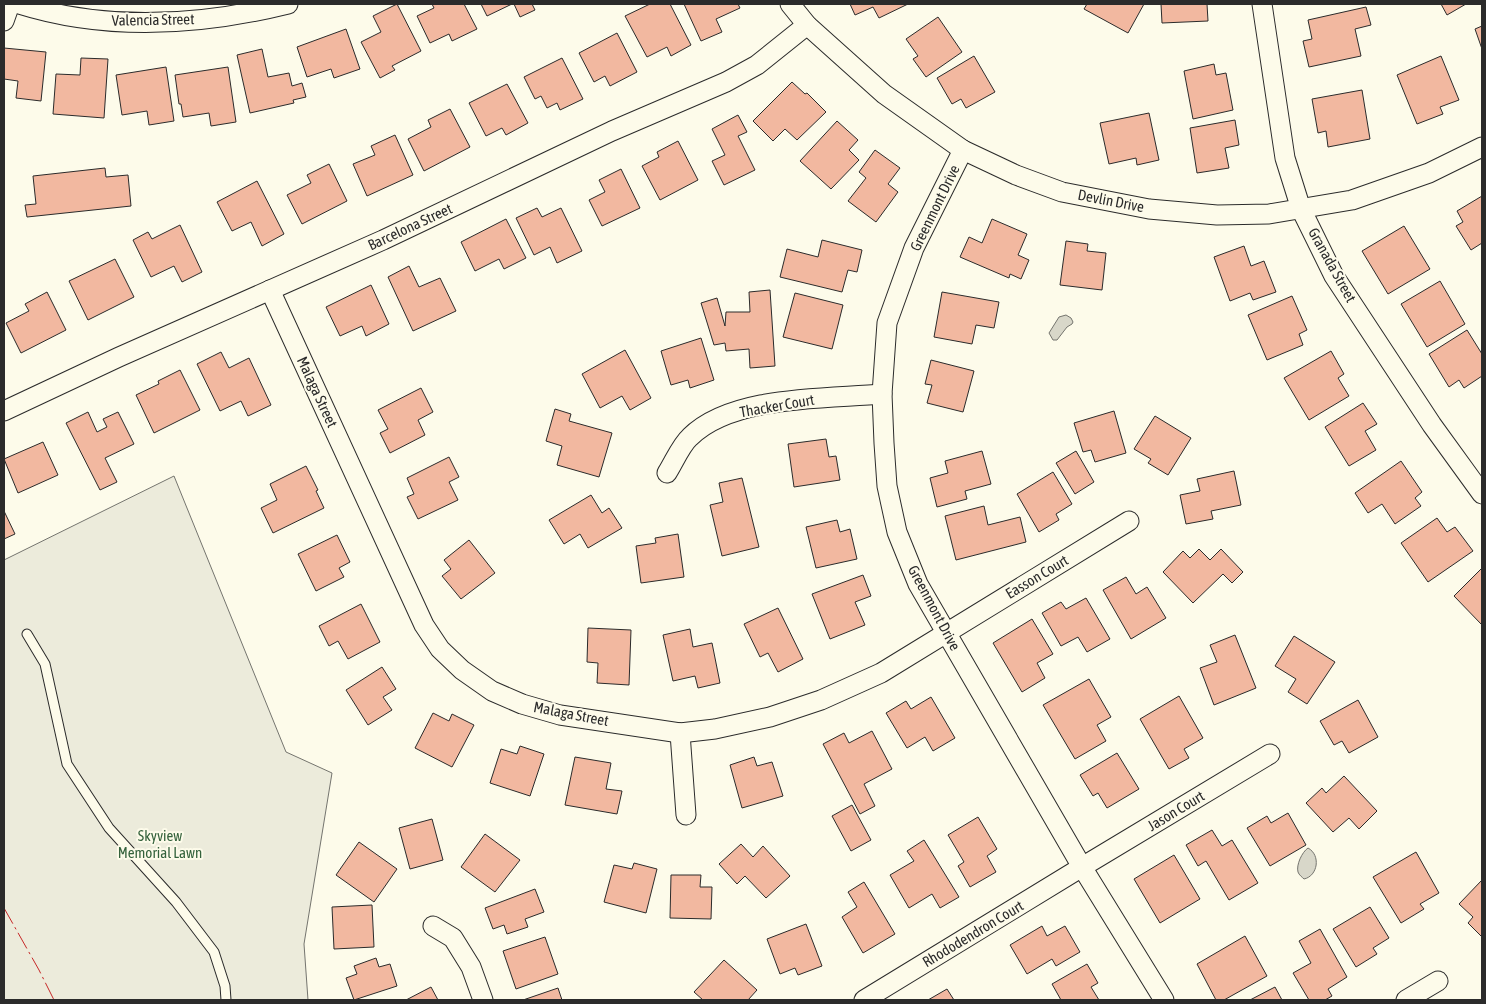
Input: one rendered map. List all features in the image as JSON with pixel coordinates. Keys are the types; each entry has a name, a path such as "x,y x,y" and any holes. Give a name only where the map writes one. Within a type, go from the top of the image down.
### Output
{"street":[{"path":"4,21 10,4"},
{"name":"Valencia Street","path":"19,4 79,18 134,24 191,21 258,11 288,4"},
{"name":"Devlin Drive","path":"790,4 807,25 884,94 963,150 1016,175 1062,192 1149,209 1217,215 1269,214 1352,200 1428,173 1482,147"},
{"name":"Granada Street","path":"1262,4 1285,158 1301,209 1334,276 1432,425 1482,494"},
{"name":"Barcelona Street","path":"4,411 119,357 383,240 612,131 726,82 757,65 807,25"},
{"name":"Greenmont Drive","path":"963,150 914,248 887,324 882,394 884,443 887,486 897,532 918,584 1082,867 1164,1000"},
{"name":"Malaga Street","path":"270,290 424,624 440,649 462,670 492,691 522,704 560,715 680,733 716,729 770,717 821,700 881,673 946,632"},
{"name":"Thacker Court","path":"667,473 689,438 710,421 745,409 800,399 882,394"},
{"name":"Easson Court","path":"946,632 1129,521"},
{"path":"680,733 686,816"},
{"name":"Jason Court","path":"1082,867 1270,754"},
{"name":"Rhododendron Court","path":"864,1000 1082,867"},
{"path":"433,926 453,938 470,967 483,1000"},
{"path":"1406,1000 1438,981"}],"lane":[{"path":"27,634 45,664 67,764 109,828 176,902 214,952 225,986 226,1000"}],"green space":[{"name":"Skyview Memorial Lawn","path":"174,476 286,752 332,773 304,944 308,1000 4,1000 4,560"}],"shaded area":[{"path":"1066,315 1071,318 1072,324 1067,327 1057,340 1053,340 1049,333 1059,317"},
{"path":"1308,848 1315,855 1316,865 1312,874 1304,879 1298,873 1298,866"}],"building":[{"path":"397,4 421,51 392,66 395,70 380,78 361,42 381,32 373,16"},
{"path":"432,4 464,4 477,29 452,41 449,34 430,43 417,16 434,8"},
{"path":"481,4 512,4 487,16"},
{"path":"514,4 532,4 535,10 520,17"},
{"path":"650,4 670,4 691,45 671,56 667,47 647,57 625,16"},
{"path":"684,4 738,4 740,8 716,19 722,32 701,41"},
{"path":"850,4 908,4 879,18 873,7 855,15"},
{"path":"1087,4 1144,4 1128,33 1084,9"},
{"path":"1161,4 1207,4 1208,21 1162,23"},
{"path":"1441,4 1466,4 1447,15"},
{"path":"1366,7 1371,25 1355,29 1361,56 1309,67 1303,41 1312,39 1308,20"},
{"path":"938,17 962,52 926,77 913,59 918,56 906,39"},
{"path":"1482,26 1482,49 1475,29"},
{"path":"346,29 360,69 334,78 331,69 307,77 297,47"},
{"path":"617,33 637,72 610,86 605,76 594,82 579,53"},
{"path":"4,48 46,52 41,101 16,98 18,81 4,79"},
{"path":"262,49 268,77 289,73 292,86 302,83 306,97 293,100 294,103 250,113 237,55"},
{"path":"974,56 995,92 966,108 961,99 952,104 937,78"},
{"path":"1441,56 1459,100 1440,107 1443,114 1417,124 1397,75"},
{"path":"81,58 108,59 104,118 53,114 56,74 80,75"},
{"path":"562,58 583,99 560,110 557,103 547,108 541,96 535,99 524,77"},
{"path":"1214,64 1216,75 1226,73 1233,110 1193,119 1184,71"},
{"path":"166,67 174,121 149,125 147,111 122,115 116,75"},
{"path":"228,67 236,122 211,126 209,113 183,117 175,75"},
{"path":"792,82 805,94 807,93 826,112 797,140 785,129 773,141 753,121"},
{"path":"507,84 528,123 506,135 502,128 486,136 469,103"},
{"path":"1362,90 1370,139 1328,147 1326,131 1318,133 1312,99"},
{"path":"450,109 470,147 424,171 408,139 431,127 428,120"},
{"path":"1149,113 1159,160 1137,165 1136,158 1109,164 1100,123"},
{"path":"738,115 747,132 738,136 755,170 724,185 712,161 725,155 712,129"},
{"path":"1235,120 1239,145 1225,148 1229,168 1197,173 1190,128"},
{"path":"837,121 858,140 849,150 859,160 831,189 800,161"},
{"path":"395,135 413,175 367,196 353,164 375,155 371,146"},
{"path":"678,141 698,180 660,200 642,166 659,157 657,152"},
{"path":"875,150 900,168 888,184 898,192 876,222 848,201 866,178 859,172"},
{"path":"329,164 347,201 302,224 287,195 311,183 307,175"},
{"path":"105,168 106,177 128,175 131,206 27,217 25,205 36,204 33,176"},
{"path":"621,169 640,208 602,226 589,200 605,192 599,180"},
{"path":"257,181 284,234 262,246 251,222 232,231 217,202"},
{"path":"1482,196 1482,243 1471,250 1456,226 1463,222 1457,211"},
{"path":"537,208 542,217 561,208 582,251 557,263 550,247 534,255 516,218"},
{"path":"506,219 526,258 504,269 499,259 475,271 461,242"},
{"path":"992,219 1027,234 1018,255 1029,260 1021,279 1010,274 1009,278 960,257 969,237 982,243"},
{"path":"180,225 202,272 182,282 174,266 151,277 133,240 148,232 152,239"},
{"path":"1404,226 1430,269 1388,294 1362,251"},
{"path":"822,240 862,250 857,272 848,270 842,292 780,277 787,249 818,257"},
{"path":"1066,241 1088,244 1087,251 1106,253 1102,290 1060,285"},
{"path":"1244,246 1251,266 1264,261 1276,292 1253,300 1250,293 1230,301 1214,257"},
{"path":"115,259 134,297 88,320 69,281"},
{"path":"409,266 419,287 440,278 456,311 413,331 388,277"},
{"path":"1440,281 1465,324 1427,347 1401,304"},
{"path":"371,285 389,324 366,336 362,326 340,336 326,307"},
{"path":"770,290 775,366 750,368 749,349 726,351 725,343 714,345 701,303 717,298 725,326 726,312 750,312 749,292"},
{"path":"47,292 66,330 21,353 6,323 29,311 25,304"},
{"path":"942,292 999,302 994,328 976,325 972,344 934,337"},
{"path":"795,293 843,305 832,349 783,337"},
{"path":"1292,296 1307,330 1299,334 1303,345 1267,360 1248,315"},
{"path":"1467,330 1482,354 1482,376 1464,388 1459,380 1449,387 1429,354"},
{"path":"701,338 714,380 690,388 688,380 671,385 661,351"},
{"path":"625,350 651,398 630,410 622,396 600,408 582,374"},
{"path":"1331,351 1344,374 1338,378 1349,396 1309,420 1284,378"},
{"path":"221,352 229,368 249,358 271,405 248,416 241,401 220,411 197,364"},
{"path":"931,360 974,371 963,412 927,403 932,385 925,384"},
{"path":"180,370 200,410 154,433 136,395 159,384 158,381"},
{"path":"421,388 433,412 418,420 425,435 390,453 380,433 388,429 378,410"},
{"path":"1363,403 1377,424 1365,431 1376,450 1349,466 1325,427"},
{"path":"555,409 571,414 569,421 612,433 599,477 557,465 562,446 546,441"},
{"path":"1114,411 1126,453 1095,462 1091,450 1083,452 1074,423"},
{"path":"88,412 97,432 107,427 103,419 118,412 134,444 105,458 117,482 100,490 66,423"},
{"path":"1155,416 1191,438 1168,475 1148,463 1151,459 1134,449"},
{"path":"826,439 829,457 836,456 840,480 794,487 788,444"},
{"path":"43,442 58,475 18,493 4,459"},
{"path":"982,451 991,484 965,491 967,499 937,507 930,478 948,473 945,461"},
{"path":"1076,451 1094,482 1075,494 1056,463"},
{"path":"449,457 459,477 449,482 458,500 418,519 407,497 414,494 407,478"},
{"path":"1401,461 1422,492 1415,498 1421,506 1395,524 1382,504 1368,513 1355,493"},
{"path":"306,466 318,490 316,491 324,508 273,533 261,508 277,500 270,484"},
{"path":"1234,471 1241,505 1211,511 1213,519 1186,524 1180,495 1200,491 1197,479"},
{"path":"1053,472 1072,504 1056,514 1059,520 1039,532 1017,494"},
{"path":"742,478 759,547 722,556 710,505 723,502 719,483"},
{"path":"591,495 602,513 609,508 622,528 588,548 580,534 564,544 549,520"},
{"path":"984,506 988,525 1020,517 1026,542 956,560 945,516"},
{"path":"4,511 15,534 4,539"},
{"path":"1437,518 1447,532 1455,527 1473,551 1428,582 1401,543"},
{"path":"837,520 840,532 850,529 857,559 816,568 806,527"},
{"path":"678,534 684,577 641,583 636,546 656,543 655,538"},
{"path":"337,535 350,562 339,568 344,577 316,591 298,554"},
{"path":"469,540 495,573 461,599 442,576 451,569 444,560"},
{"path":"1199,549 1210,560 1221,549 1243,572 1232,583 1223,574 1193,603 1163,572 1183,551 1190,558"},
{"path":"1482,568 1482,625 1454,596"},
{"path":"863,575 871,596 855,602 865,625 830,639 812,594"},
{"path":"1126,577 1136,594 1147,587 1166,618 1131,639 1103,590"},
{"path":"1086,598 1110,639 1087,652 1078,637 1061,646 1042,613 1061,602 1066,609"},
{"path":"361,604 380,642 348,659 338,641 329,646 319,626"},
{"path":"778,608 803,659 778,672 768,653 760,657 744,624"},
{"path":"1032,619 1053,654 1037,663 1045,678 1022,692 993,643"},
{"path":"588,628 631,630 629,685 597,683 598,663 587,662"},
{"path":"690,629 693,647 712,643 720,683 698,688 695,676 673,681 663,635"},
{"path":"1235,635 1256,688 1214,705 1200,668 1217,662 1210,645"},
{"path":"1294,636 1335,662 1307,704 1288,692 1296,679 1275,666"},
{"path":"382,667 396,689 383,697 392,710 368,725 346,690"},
{"path":"1089,679 1111,717 1097,725 1106,741 1075,759 1043,705"},
{"path":"1179,696 1203,738 1184,749 1189,758 1169,769 1140,719"},
{"path":"931,697 955,738 933,751 925,737 907,748 886,713 906,701 911,709"},
{"path":"1358,700 1378,737 1349,753 1342,741 1334,745 1320,721"},
{"path":"433,713 449,721 452,714 474,725 452,767 415,748"},
{"path":"872,731 892,769 864,784 875,806 860,814 823,744 844,733 849,743"},
{"path":"520,746 544,754 530,796 490,783 501,749 517,754"},
{"path":"1117,753 1139,789 1107,808 1098,793 1093,796 1080,775"},
{"path":"575,757 611,763 606,789 622,791 617,814 565,805"},
{"path":"754,757 757,766 772,762 783,796 742,808 730,765"},
{"path":"1344,776 1377,811 1359,829 1349,818 1333,832 1306,803 1322,788 1326,793"},
{"path":"852,805 871,840 851,851 832,816"},
{"path":"1288,813 1306,845 1270,866 1247,828 1267,816 1271,823"},
{"path":"978,817 997,849 987,856 996,872 970,887 958,866 964,862 948,835"},
{"path":"432,819 443,860 410,869 399,828"},
{"path":"1212,830 1222,846 1232,840 1258,883 1229,900 1206,861 1198,866 1186,845"},
{"path":"485,834 520,860 495,892 461,867"},
{"path":"924,840 959,897 940,908 932,894 909,908 890,875 914,861 907,851"},
{"path":"359,842 397,869 374,902 336,875"},
{"path":"741,844 753,857 763,846 790,876 766,898 745,876 737,884 719,864"},
{"path":"1416,852 1439,893 1420,904 1424,909 1401,923 1373,877"},
{"path":"1174,855 1200,899 1160,923 1134,879"},
{"path":"634,863 657,869 646,913 604,902 614,865 632,869"},
{"path":"671,875 701,875 700,887 712,887 711,919 670,918"},
{"path":"1482,880 1482,937 1468,923 1473,917 1459,904"},
{"path":"864,882 895,934 863,953 842,917 857,907 848,892"},
{"path":"535,889 544,912 525,919 528,927 507,934 504,925 493,929 485,908"},
{"path":"372,905 374,947 334,949 332,907"},
{"path":"1370,907 1389,938 1373,948 1377,954 1356,967 1333,929"},
{"path":"806,924 822,966 798,975 795,968 780,974 767,939"},
{"path":"1042,926 1047,936 1065,926 1080,952 1056,966 1052,959 1027,974 1010,945"},
{"path":"1320,929 1347,977 1328,989 1332,996 1325,1000 1309,1000 1293,973 1311,963 1299,941"},
{"path":"1245,936 1267,976 1224,1000 1216,1000 1197,964"},
{"path":"545,937 558,974 516,989 503,951"},
{"path":"376,958 379,967 390,964 397,986 354,1000 346,978 357,974 354,966"},
{"path":"724,960 757,990 748,1000 703,1000 694,992"},
{"path":"1087,964 1098,983 1091,987 1099,1000 1061,1000 1052,984"},
{"path":"431,987 438,1000 406,1000"},
{"path":"1275,987 1282,1000 1250,1000"},
{"path":"558,988 562,1000 523,1000"},
{"path":"947,989 954,1000 928,1000"}],"power":[{"path":"4,908 54,1000"}]}
